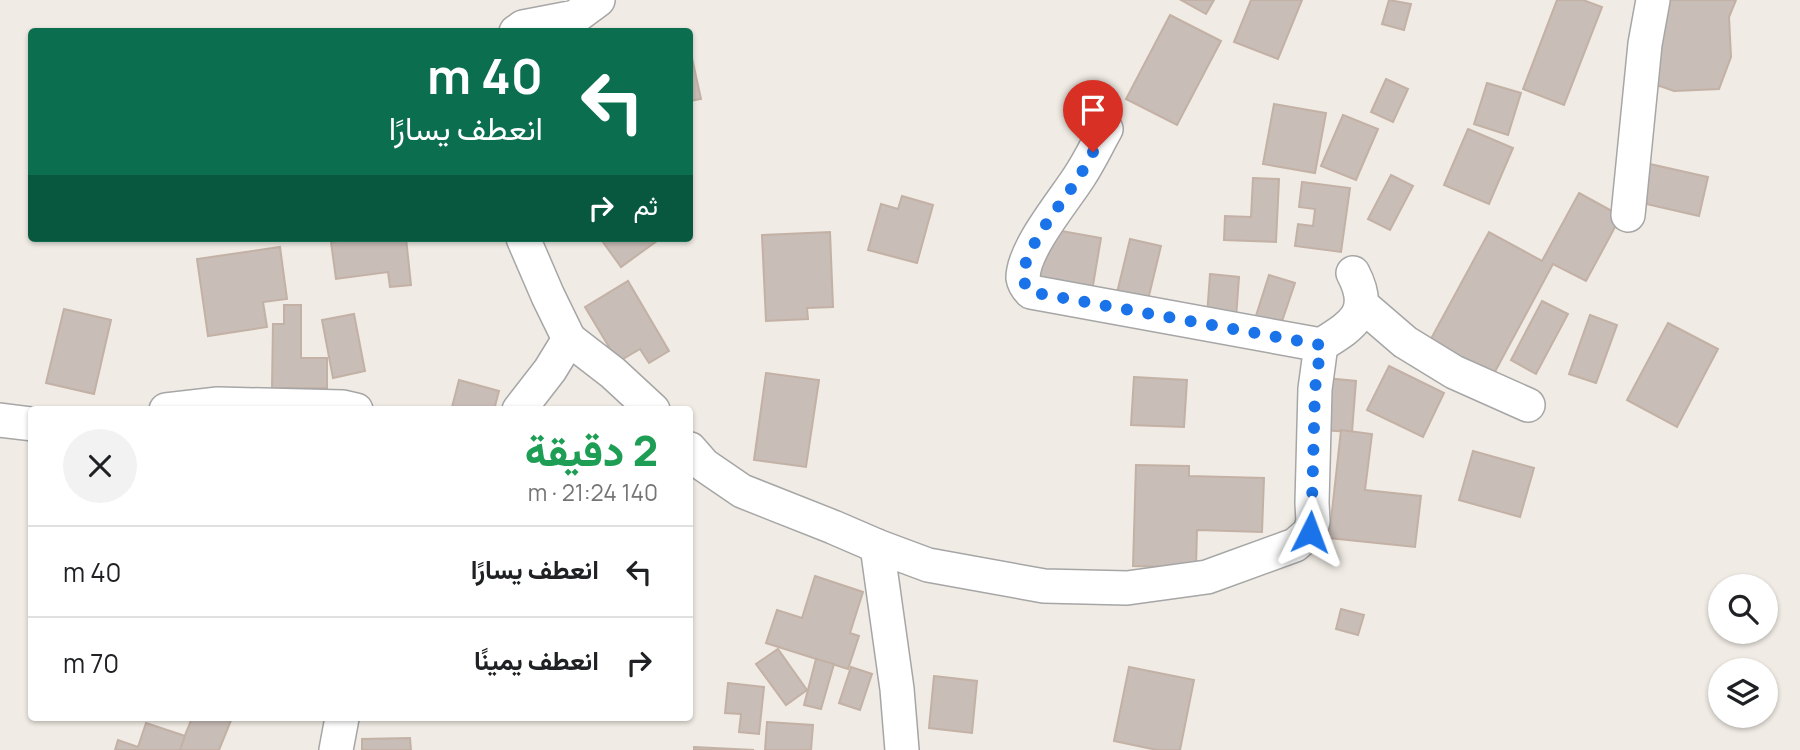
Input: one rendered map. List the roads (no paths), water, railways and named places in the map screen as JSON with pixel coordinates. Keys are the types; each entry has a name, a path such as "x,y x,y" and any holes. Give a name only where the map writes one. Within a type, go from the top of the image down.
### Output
{"street":[{"path":"522,28 575,17 598,0"},
{"path":"1628,215 1645,44 1653,0"},
{"path":"1106,129 1080,176 1031,250 1023,278 1031,292 1321,345 1347,329 1362,305 1360,286 1353,273"},
{"path":"525,242 569,339 613,373 649,406"},
{"path":"1362,305 1405,342 1454,372 1528,405"},
{"path":"522,406 550,370 569,339"},
{"path":"693,452 742,491 928,565 1044,586 1127,589 1206,577 1296,545 1310,532 1313,521 1315,389 1321,345"},
{"path":"201,406 301,406"},
{"path":"0,420 28,424"},
{"path":"877,546 897,689 902,750"},
{"path":"336,750 341,721"}]}
